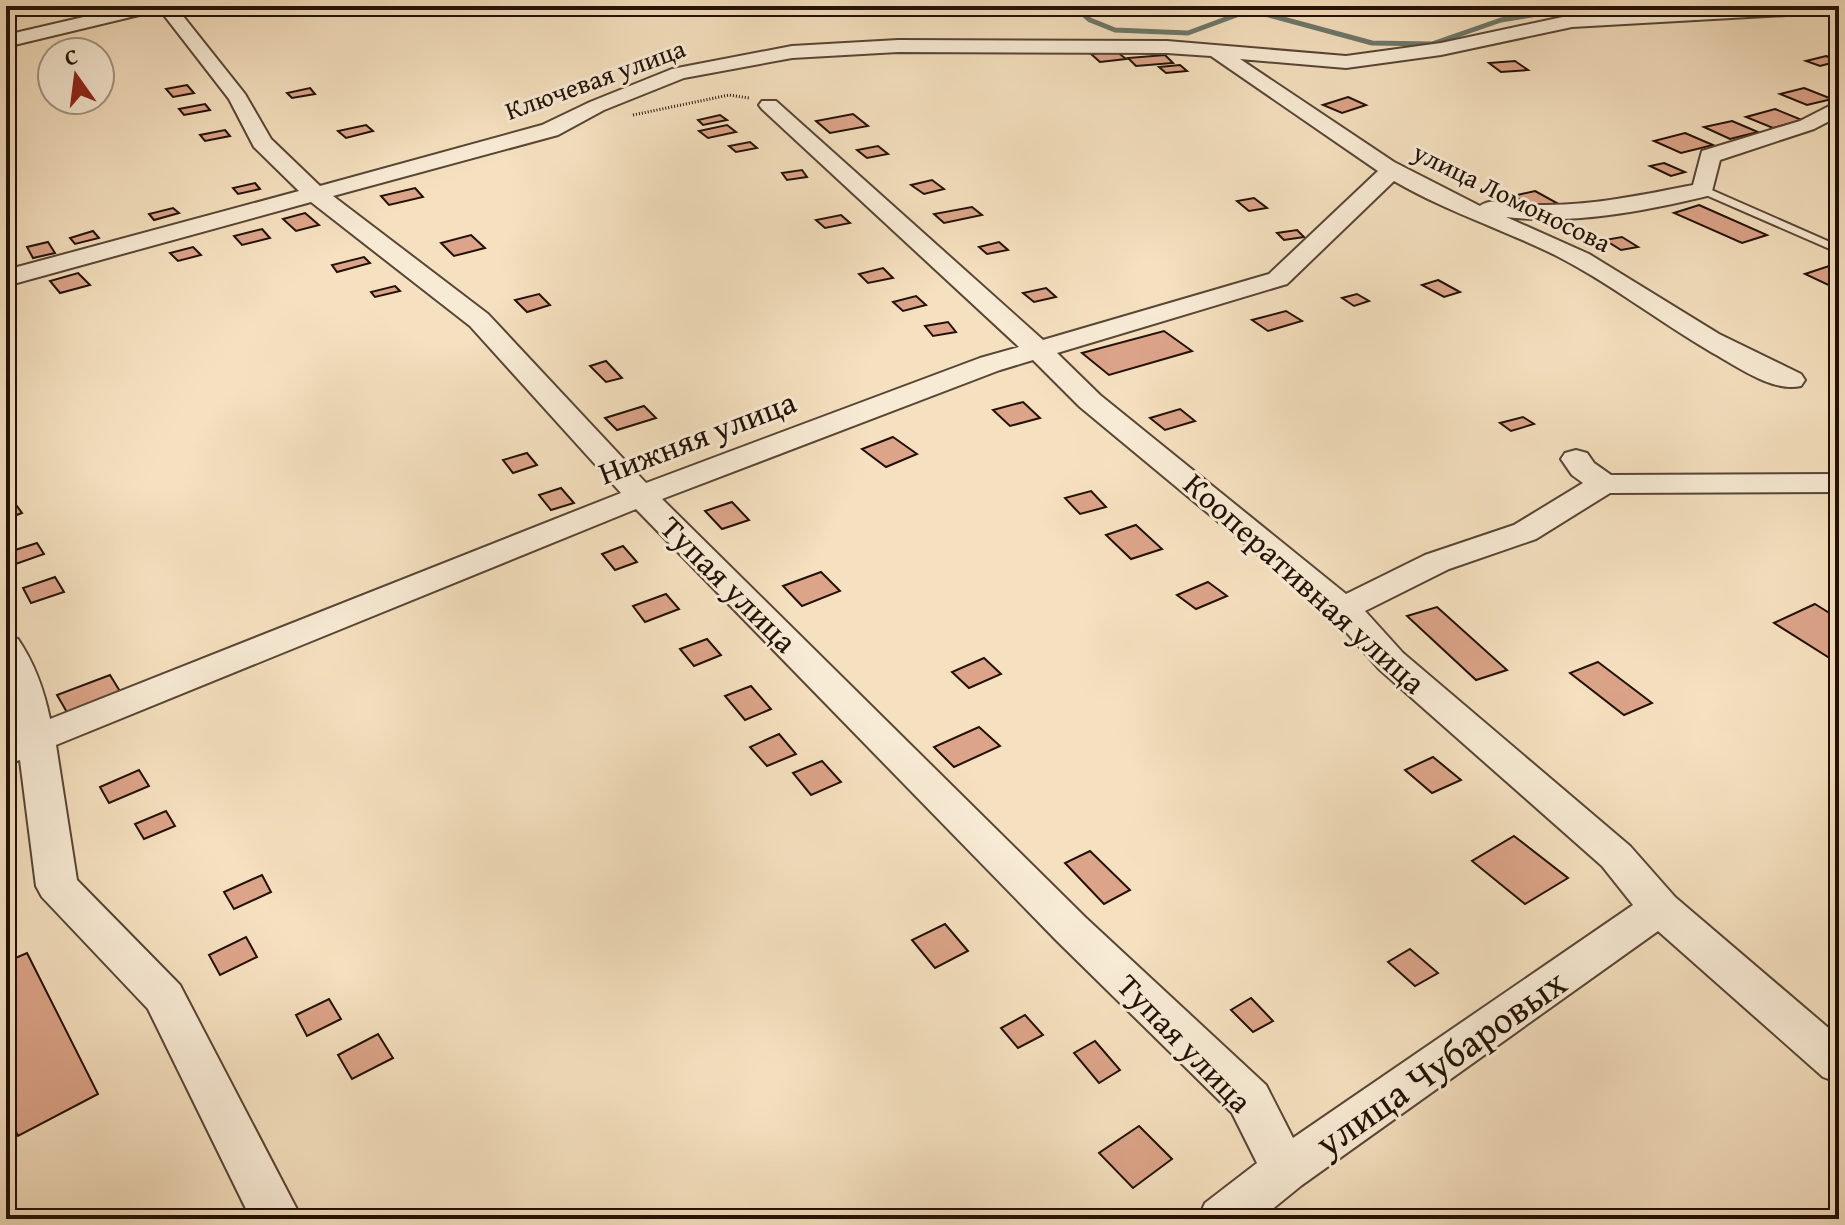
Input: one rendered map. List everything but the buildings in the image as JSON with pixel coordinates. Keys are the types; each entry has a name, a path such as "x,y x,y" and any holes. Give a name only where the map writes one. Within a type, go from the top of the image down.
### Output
{"street":[{"path":"6,41 154,6"},
{"name":"Тупая улица","path":"166,6 238,98 262,142 315,194 479,320 641,496 1071,929 1249,1099 1285,1170"},
{"name":"Ключевая улица","path":"6,278 550,130 597,106 679,73 792,52 898,46 1167,47 1346,62 1441,49 1572,21 1836,11"},
{"name":"улица Ломоносова","path":"1216,51 1392,170 1447,200 1578,258 1719,347 1749,364 1791,380"},
{"name":"Кооперативная улица","path":"769,105 1040,351 1090,401 1344,609 1391,661 1616,856 1660,908 1839,1064"},
{"path":"1447,200 1525,214 1603,208 1703,190 1710,156 1807,125 1839,107"},
{"name":"Нижняя улица","path":"21,745 641,496 990,364 1278,279 1392,170"},
{"path":"1576,459 1583,469 1604,484"},
{"path":"1344,609 1390,583 1437,562 1525,532 1604,484 1839,483"},
{"path":"6,647 25,687 21,745 57,886 164,997 277,1219"},
{"name":"улица Чубаровых","path":"1223,1219 1285,1170 1660,908"}],"lane":[{"path":"1703,190 1839,250"}],"path":[{"path":"597,106 622,116 729,95 752,98 769,105"}],"waterway":[{"path":"1074,6 1090,20 1115,30 1188,33 1250,10 1372,43 1432,44 1501,20 1586,6"},
{"path":"1600,6 1665,9 1672,6"}]}
